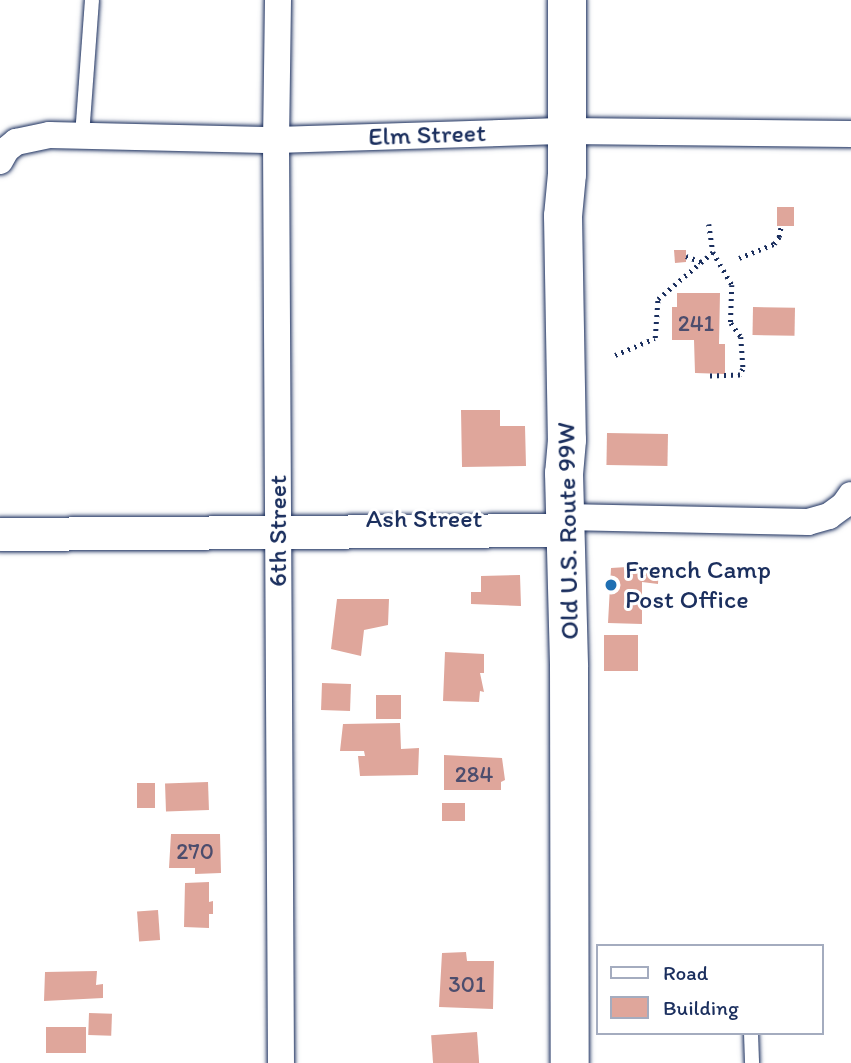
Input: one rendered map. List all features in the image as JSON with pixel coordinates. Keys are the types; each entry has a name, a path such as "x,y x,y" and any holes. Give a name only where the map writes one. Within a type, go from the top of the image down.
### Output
{"main road":[{"name":"Old U.S. Route 99W","path":"567,0 567,131 563,216 567,440 564,524 569,667 570,1063"}],"street":[{"name":"6th Street","path":"278,0 275,140 281,1063"},
{"name":"Elm Street","path":"3,156 16,142 48,135 275,140 567,131 851,134"},
{"name":"Ash Street","path":"0,523 278,526 792,523 829,516 848,500"},
{"name":"Ash Street","path":"0,534 278,526"}],"lane":[{"path":"82,136 92,0"},
{"path":"751,1035 752,1063"}],"path":[{"path":"709,224 713,252 732,285 730,324 741,337 743,369 740,375 710,376"},
{"path":"739,258 774,244 779,237 781,226"},
{"path":"615,355 654,338 658,299 713,252"},
{"path":"686,256 702,262"}],"building":[{"path":"777,207 794,207 794,226 777,226"},
{"path":"674,250 686,250 686,262 675,263"},
{"path":"677,293 720,293 719,344 725,344 725,374 695,373 694,340 672,340 672,307 677,307"},
{"path":"753,307 795,308 795,336 753,335"},
{"path":"461,410 500,410 500,426 525,426 526,466 462,467"},
{"path":"607,433 668,434 667,466 606,465"},
{"path":"659,565 658,584 642,582 642,624 608,623 611,568"},
{"path":"520,575 521,606 471,604 471,592 481,592 481,576"},
{"path":"337,599 389,599 388,625 364,630 361,656 331,649"},
{"path":"604,635 638,635 638,671 604,671"},
{"path":"445,652 484,654 484,673 480,673 484,692 480,691 479,702 443,701"},
{"path":"322,683 351,684 350,711 321,710"},
{"path":"376,695 401,695 401,719 376,719"},
{"path":"400,723 401,749 419,748 418,775 360,776 358,756 365,756 364,751 340,751 343,724"},
{"path":"444,755 502,758 505,780 501,782 501,790 444,790"},
{"path":"208,782 209,810 166,811 165,784"},
{"path":"137,783 155,783 155,808 137,808"},
{"path":"442,803 465,803 465,821 442,821"},
{"path":"171,834 220,834 221,873 195,874 195,868 169,868"},
{"path":"209,882 209,902 213,901 213,914 209,914 209,928 184,927 185,883"},
{"path":"158,910 160,940 139,941 137,911"},
{"path":"466,952 467,961 494,961 493,1009 439,1007 442,953"},
{"path":"97,971 96,985 103,984 103,998 44,1001 45,972"},
{"path":"89,1013 112,1014 111,1036 88,1035"},
{"path":"46,1027 86,1027 86,1053 46,1053"},
{"path":"477,1032 479,1063 433,1063 431,1035"}],"place":[{"name":"French Camp Post Office","path":"611,585"}]}
